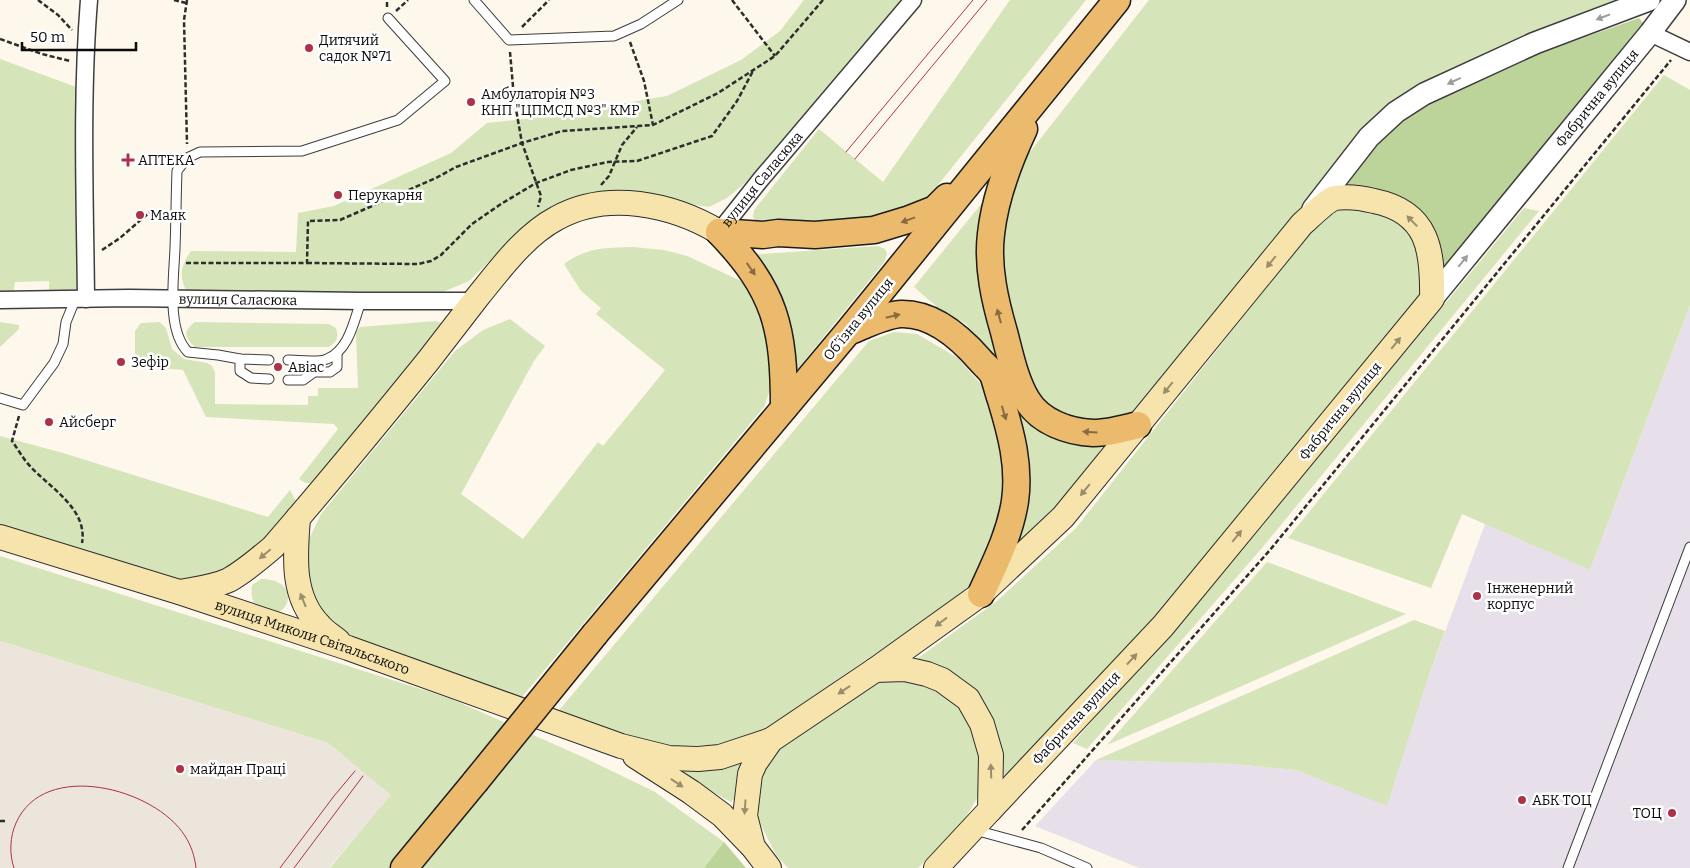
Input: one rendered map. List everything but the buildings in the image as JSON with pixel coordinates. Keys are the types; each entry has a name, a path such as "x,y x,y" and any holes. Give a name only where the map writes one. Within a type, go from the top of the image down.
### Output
{"main road":[{"name":"Обʼїзна вулиця","path":"404,868 595,634 848,332 1117,0"},
{"path":"1052,79 1027,123 1008,164 996,208 991,236 990,264 995,302 1015,373 1028,401 1042,416 1061,428 1093,433 1114,431 1138,425"},
{"path":"719,232 763,235 778,233 836,234 874,230 893,225 935,209 987,160"},
{"path":"622,746 669,758 698,759 720,758 770,740 874,670 981,594 1063,517 1302,224 1334,198 1359,198 1386,204 1410,217 1422,232 1429,249 1432,273 1432,299"},
{"name":"вулиця Саласюка","path":"178,592 212,586 229,580 273,547 372,431 497,274 528,240 556,218 590,204 620,203 651,207 686,216 702,222 719,232"},
{"path":"719,232 749,266 766,292 771,305 781,340 784,408"},
{"name":"Фабрична вулиця","path":"936,868 1163,626 1432,299"},
{"path":"848,332 876,320 900,314 920,316 939,324 954,334 968,346 992,374 1008,423 1017,465 1017,474 1015,500 1008,532 981,594"},
{"path":"298,518 295,555 297,585 308,610 320,626 348,648"},
{"name":"вулиця Миколи Світальського","path":"0,537 178,592 348,648 622,746"},
{"path":"874,670 905,669 927,674 942,680 968,699 982,724 991,755 990,810"},
{"path":"753,847 745,816 746,793 750,774 770,740"},
{"path":"622,746 691,792 722,816 753,847 770,868"}],"street":[{"path":"80,299 86,260 86,41 89,0"},
{"name":"вулиця Саласюка","path":"719,232 761,179 913,0"},
{"path":"1302,224 1369,137 1396,112 1424,94 1535,43 1649,0"},
{"name":"Фабрична вулиця","path":"1432,299 1650,33 1674,0"},
{"path":"1650,33 1686,50"},
{"name":"вулиця Саласюка","path":"0,300 475,300"}],"lane":[{"path":"474,0 509,40 614,36 626,32 678,0"},
{"path":"269,360 240,360 218,355 188,352 180,342 173,300 177,171 188,158 200,152 302,151 398,120 445,81 388,18"},
{"path":"0,398 22,405 54,363 63,344 66,322 80,299"},
{"path":"288,360 325,360 337,353 347,341 361,301"},
{"path":"288,380 303,380 314,372 330,372 337,366 337,353"},
{"path":"240,360 240,370 251,378 269,379"},
{"path":"1568,868 1690,547"},
{"path":"973,829 1040,848 1087,868"}],"path":[{"path":"38,0 58,15 86,41"},
{"path":"174,0 186,1 184,20 188,158"},
{"path":"536,183 522,143 514,98 509,40 549,0"},
{"path":"732,0 775,56"},
{"path":"307,263 308,221 340,220 436,178 456,167 522,143 562,132 653,125 718,93 775,56 823,0"},
{"path":"626,32 644,81 653,125"},
{"path":"0,39 42,54 86,64"},
{"path":"1013,841 1270,550 1686,50"},
{"path":"175,263 418,264 431,261 441,255 472,224 536,183 571,170 614,162 637,161 712,136 737,100 754,70"},
{"path":"590,204 592,193 609,176 622,145 638,126"},
{"path":"86,260 120,238 152,211"},
{"path":"22,405 12,441 29,466 54,488 78,514 84,535 79,562"},
{"path":"0,821 6,821"}],"shaded area":[{"path":"1690,305 1690,868 1139,868 1035,826 1096,760 1235,764 1296,770 1387,805 1428,678 1485,524 1590,570"},
{"name":"майдан Праці","path":"0,641 328,743 391,795 329,868 0,868"}],"green space":[{"path":"804,0 908,0 746,182 727,198 709,207 635,196 498,253 469,281 438,294 189,296 183,284 182,268 191,251 296,252 298,213 334,206 451,153 487,123 535,118 667,96 741,60 780,31"},
{"path":"1010,0 1086,0 930,195 917,205 880,220 757,225 753,217 754,210 819,129 883,182"},
{"path":"1149,0 1619,0 1363,134 1132,413 1115,420 1091,423 1067,417 1048,404 1038,393 1025,368 1004,299 1000,236 1019,166"},
{"path":"1639,18 1643,23 1446,271 1438,245 1342,189 1376,142 1401,119 1426,104 1538,54"},
{"path":"0,59 76,87 79,288 76,292 49,291 49,281 15,282 14,289 10,295 0,295"},
{"path":"1664,75 1690,90 1690,305 1590,570 1462,514 1431,588 1288,538"},
{"path":"982,203 987,207 1004,369 966,324 937,307 914,287"},
{"path":"1524,208 1539,211 1262,548 1087,749 1073,743 1252,538"},
{"path":"1355,209 1381,214 1400,223 1410,235 1419,251 1421,300 1156,617 1005,780 998,737 992,721 914,661 997,601 1076,528 1307,236 1335,211"},
{"path":"878,246 885,249 887,253 885,261 796,371 748,255"},
{"path":"633,247 664,250 687,256 739,280 752,289 767,327 772,384 764,407 517,703 354,641 334,624 314,602 305,557 310,537 321,514 455,351 483,330 510,319 545,346 534,361 461,494 523,539 598,442 603,446 665,370 596,314 601,308 581,291 564,264 572,258 589,251 605,248"},
{"path":"436,321 443,326 315,483 306,483 299,479 338,429 334,424 206,417 183,370 135,366 135,331 141,323 160,322 166,328 172,349 184,359 207,363 212,366 215,372 215,404 308,405 308,396 318,396 318,388 358,388 356,333 360,327"},
{"path":"0,322 19,325 19,329 0,347"},
{"path":"195,322 329,324 336,328 337,337 336,341 329,347 195,347 186,334 188,328"},
{"path":"894,332 917,334 958,358 984,388 997,426 1007,498 984,566 963,593 767,728 719,745 660,746 556,714 869,341"},
{"path":"1016,400 1106,443 1051,514 1006,561 1017,424"},
{"path":"0,436 63,453 268,517 290,490 297,504 254,556 226,570 178,584 0,527"},
{"path":"0,556 449,698 583,757 655,792 724,842 704,868 330,868 390,795 328,743 0,641"},
{"path":"1267,562 1406,614 1107,745"},
{"path":"261,579 275,581 284,587 288,594 287,602 283,609 277,613 268,613 258,607 253,600 252,585"},
{"path":"1414,620 1445,631 1387,806 1296,770 1235,764 1096,760"},
{"path":"903,679 923,683 937,690 961,707 978,739 983,778 978,797 962,823 918,868 788,868 776,855 757,817 759,775 779,748 876,682"},
{"path":"740,762 742,766 736,781 735,798 731,802 677,773 678,769 709,769"},
{"path":"724,842 746,868 704,868"}],"tram line":[{"path":"846,152 973,0"},
{"path":"855,159 987,0"},
{"path":"280,868 355,771"},
{"path":"294,868 363,776"},
{"path":"14,868 11,851 12,834 16,823 30,803 50,791 74,786 100,788 126,794 150,805 170,819 185,836 192,851 196,868"}],"place":[{"name":"Дитячий садок №71","path":"309,48"},
{"name":"Амбулаторія №3 КНП \"ЦПМСД №3\" КМР","path":"471,102"},
{"name":"АПТЕКА","path":"128,160"},
{"name":"Перукарня","path":"338,195"},
{"name":"Маяк","path":"140,215"},
{"name":"Зефір","path":"121,362"},
{"name":"Авіас","path":"278,367"},
{"name":"Айсберг","path":"49,422"},
{"name":"Інженерний корпус","path":"1477,596"},
{"name":"майдан Праці","path":"180,769"},
{"name":"АБК ТОЦ","path":"1522,800"},
{"name":"ТОЦ","path":"1672,813"}]}
